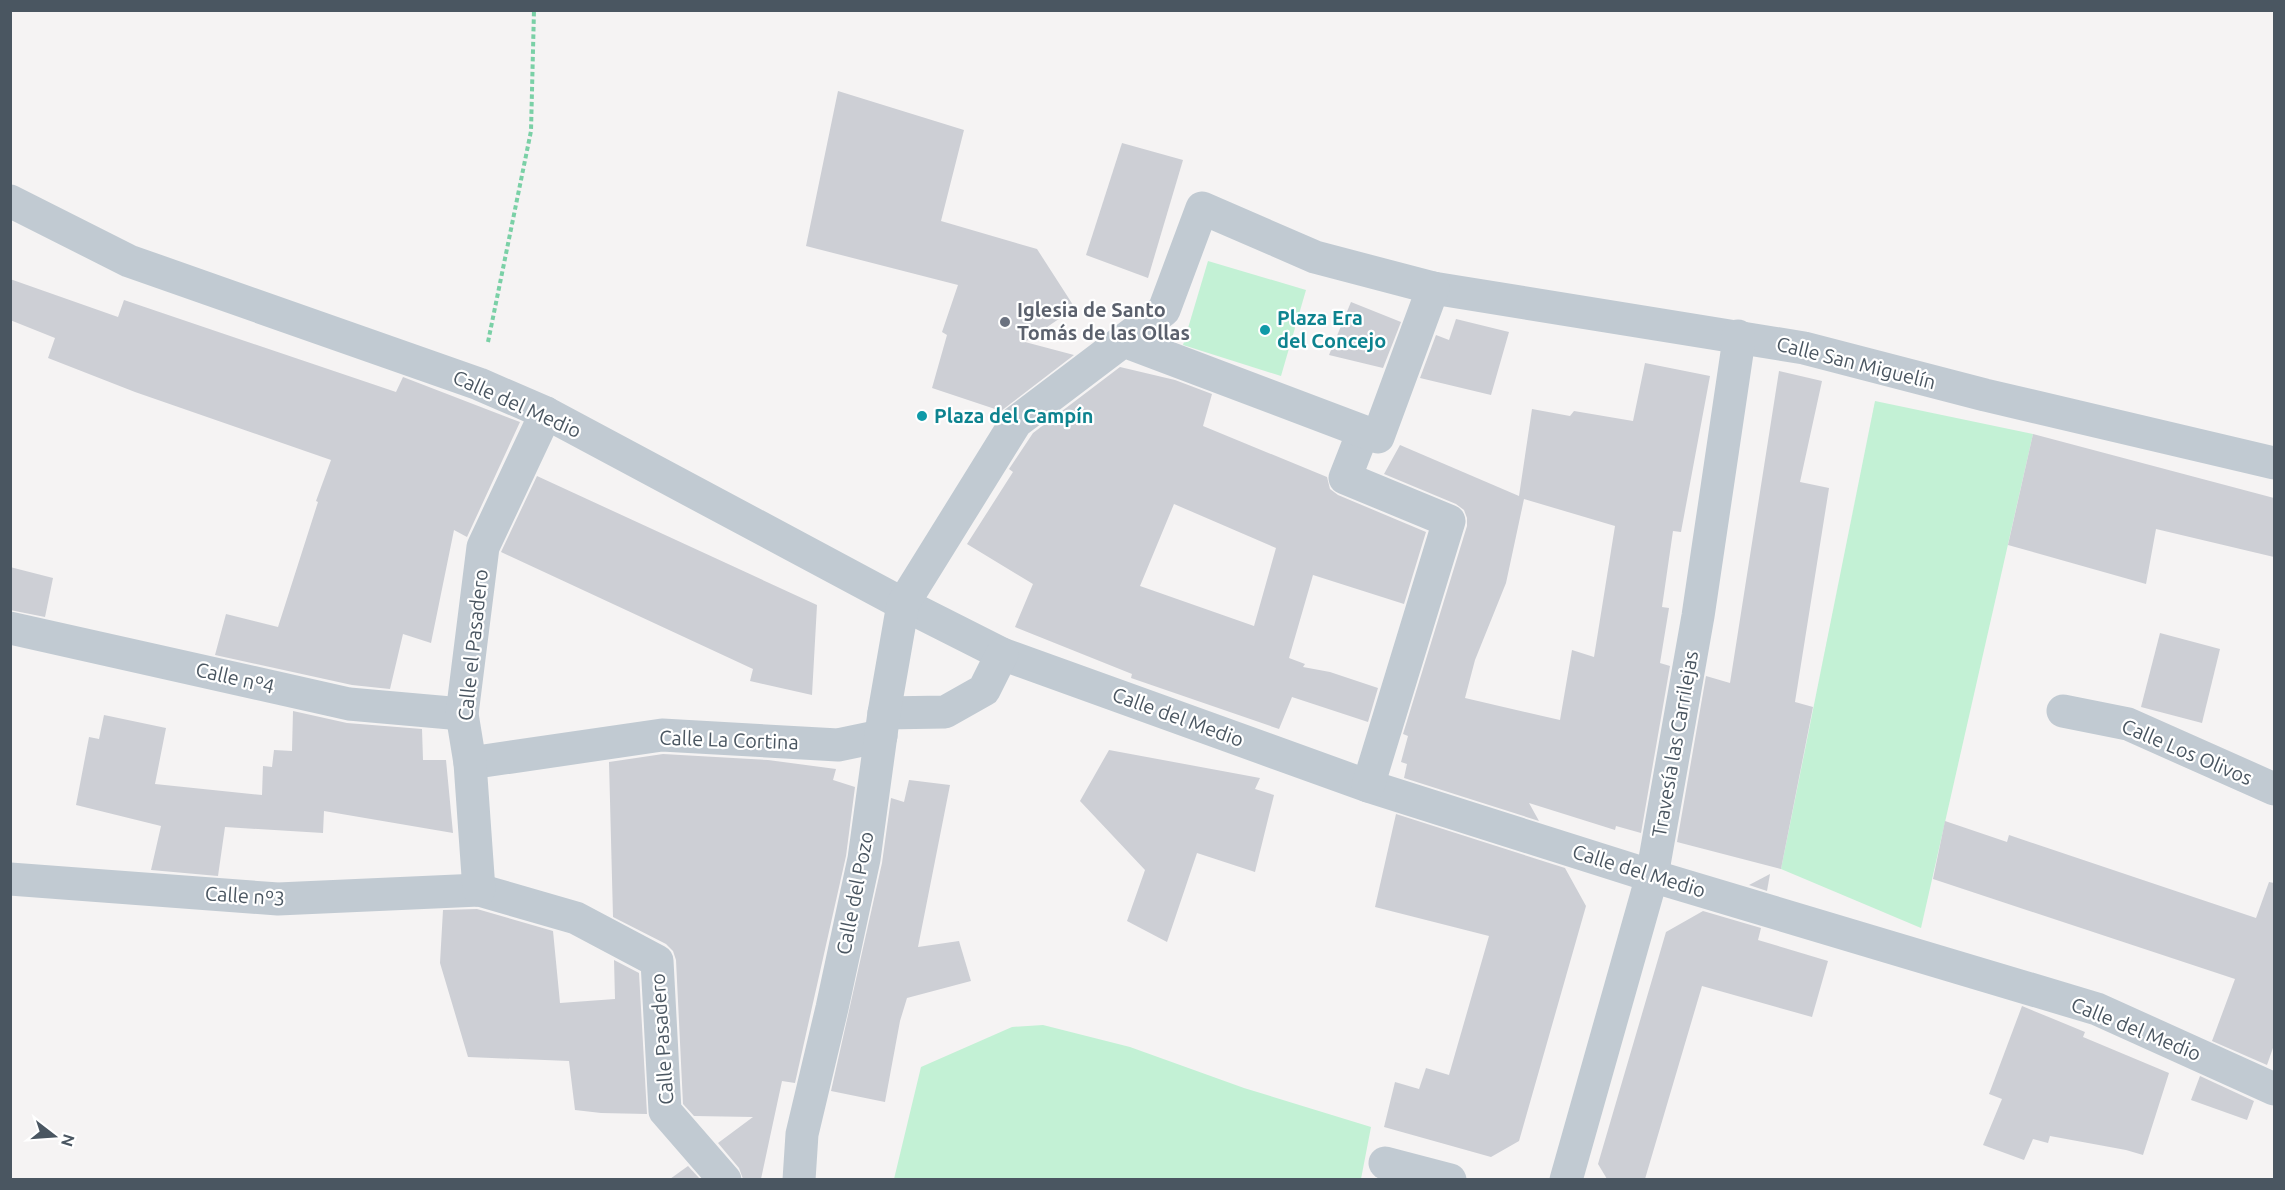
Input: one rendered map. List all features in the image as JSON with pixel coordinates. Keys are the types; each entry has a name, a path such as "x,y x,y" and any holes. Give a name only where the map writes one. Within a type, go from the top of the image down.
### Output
{"street":[{"name":"Calle del Medio","path":"10,201 129,261 479,384 546,413 903,604 1002,654 1368,786 1652,876 2097,1009 2274,1089"},
{"path":"903,604 1016,422 1164,310 1202,208 1315,257 1433,288 1378,437 1124,341"},
{"name":"Calle San Miguelín","path":"1433,288 1804,348 1985,395 2274,463"},
{"name":"Travesía las Carrilejas","path":"1566,1179 1652,876 1698,616 1738,336"},
{"name":"Calle el Pasadero","path":"479,890 470,763 462,714 483,548 546,413"},
{"path":"1363,432 1345,478 1449,521 1368,786"},
{"name":"Calle del Pozo","path":"799,1179 802,1134 864,859 903,604"},
{"name":"Calle nº4","path":"10,628 349,704 462,714"},
{"path":"883,724 945,712 984,690 1002,654"},
{"name":"Calle Los Olivos","path":"2063,711 2128,724 2274,789"},
{"name":"Calle La Cortina","path":"470,763 662,735 838,745 883,724"},
{"name":"Calle nº3","path":"10,879 278,899 479,890"},
{"name":"Calle Pasadero","path":"479,890 576,918 657,961 665,1111 724,1179"},
{"path":"1385,1163 1450,1179"}],"path":[{"path":"479,384 531,131 534,10"}],"green space":[{"path":"1208,261 1306,290 1281,376 1183,345"},
{"path":"1875,401 2033,434 1921,928 1781,869"},
{"path":"1043,1025 1130,1047 1244,1088 1371,1127 1361,1179 894,1179 921,1067 1012,1027"}],"building":[{"path":"838,91 964,130 941,221 1037,249 1075,308 1025,342 1074,355 1001,411 932,388 947,335 942,332 958,285 806,246"},
{"path":"1122,143 1183,160 1148,278 1086,255"},
{"path":"10,279 118,317 124,300 396,392 403,377 520,422 467,537 454,530 431,643 403,634 390,689 352,685 215,655 226,614 278,627 318,502 316,501 331,460 135,392 48,358 55,338 10,320"},
{"path":"1351,302 1401,322 1383,368 1329,355"},
{"path":"1456,319 1509,332 1491,395 1420,378 1436,335 1449,340"},
{"path":"1645,363 1710,376 1681,532 1673,531 1662,607 1669,608 1660,663 1670,666 1641,833 1616,826 1615,830 1529,803 1539,821 1404,778 1407,764 1401,762 1408,736 1403,734 1467,526 1467,518 1464,510 1456,504 1384,474 1400,445 1519,496 1532,409 1570,416 1574,411 1633,421","holes":["1524,499 1615,526 1594,657 1572,650 1560,720 1465,698 1475,660 1506,583"]},
{"path":"1120,367 1175,380 1212,394 1203,426 1327,477 1330,489 1338,495 1426,532 1404,604 1313,575 1289,658 1305,664 1303,667 1330,672 1378,688 1368,722 1292,697 1279,729 1131,678 1132,674 1015,627 1033,584 967,544 1013,472 1009,469 1033,433","holes":["1174,504 1276,548 1254,626 1140,586"]},
{"path":"1779,371 1822,381 1800,482 1829,488 1795,702 1813,707 1781,869 1677,842 1706,676 1730,683"},
{"path":"2033,434 2274,498 2274,557 2156,529 2146,584 2008,545"},
{"path":"537,476 817,605 812,695 750,681 753,669 501,552"},
{"path":"10,567 53,578 45,617 10,610"},
{"path":"2160,633 2220,649 2202,723 2141,707"},
{"path":"293,711 347,723 422,729 423,760 446,760 453,833 324,811 323,833 225,827 218,876 151,870 161,826 76,805 89,737 99,739 104,715 166,728 155,784 262,795 263,766 272,767 274,750 292,751"},
{"path":"1109,750 1260,778 1255,789 1274,795 1255,872 1197,853 1167,942 1127,921 1145,870 1080,801"},
{"path":"663,754 768,760 836,769 833,780 855,787 846,856 795,1083 782,1081 761,1179 743,1179 739,1168 718,1143 753,1117 694,1116 683,1104 676,960 673,951 666,944 613,917 609,762"},
{"path":"909,780 950,785 918,947 959,941 971,981 907,998 900,1021 885,1102 831,1091 882,863 891,798 904,802"},
{"path":"1396,814 1565,868 1586,906 1519,1141 1491,1157 1384,1127 1395,1082 1419,1089 1426,1068 1449,1075 1489,936 1375,907"},
{"path":"1945,821 2007,842 2009,835 2256,918 2269,882 2274,883 2274,1045 2267,1065 2212,1041 2235,979 1933,879"},
{"path":"1770,874 1767,891 1749,885"},
{"path":"477,909 553,931 560,1003 615,999 614,960 639,973 647,1114 575,1110 569,1061 468,1057 440,963 443,910"},
{"path":"1703,911 1761,928 1758,940 1828,961 1812,1017 1702,986 1645,1179 1607,1179 1598,1164 1666,932"},
{"path":"2022,1006 2085,1032 2083,1037 2169,1073 2143,1155 2050,1136 2048,1143 2033,1139 2024,1160 1983,1145 2002,1099 1989,1094"},
{"path":"2200,1076 2254,1101 2247,1120 2191,1100"},
{"path":"688,1166 700,1179 670,1179"}],"place":[{"name":"Iglesia de Santo Tomás de las Ollas","path":"1005,322"},
{"name":"Plaza Era del Concejo","path":"1265,330"},
{"name":"Plaza del Campín","path":"922,416"}]}
